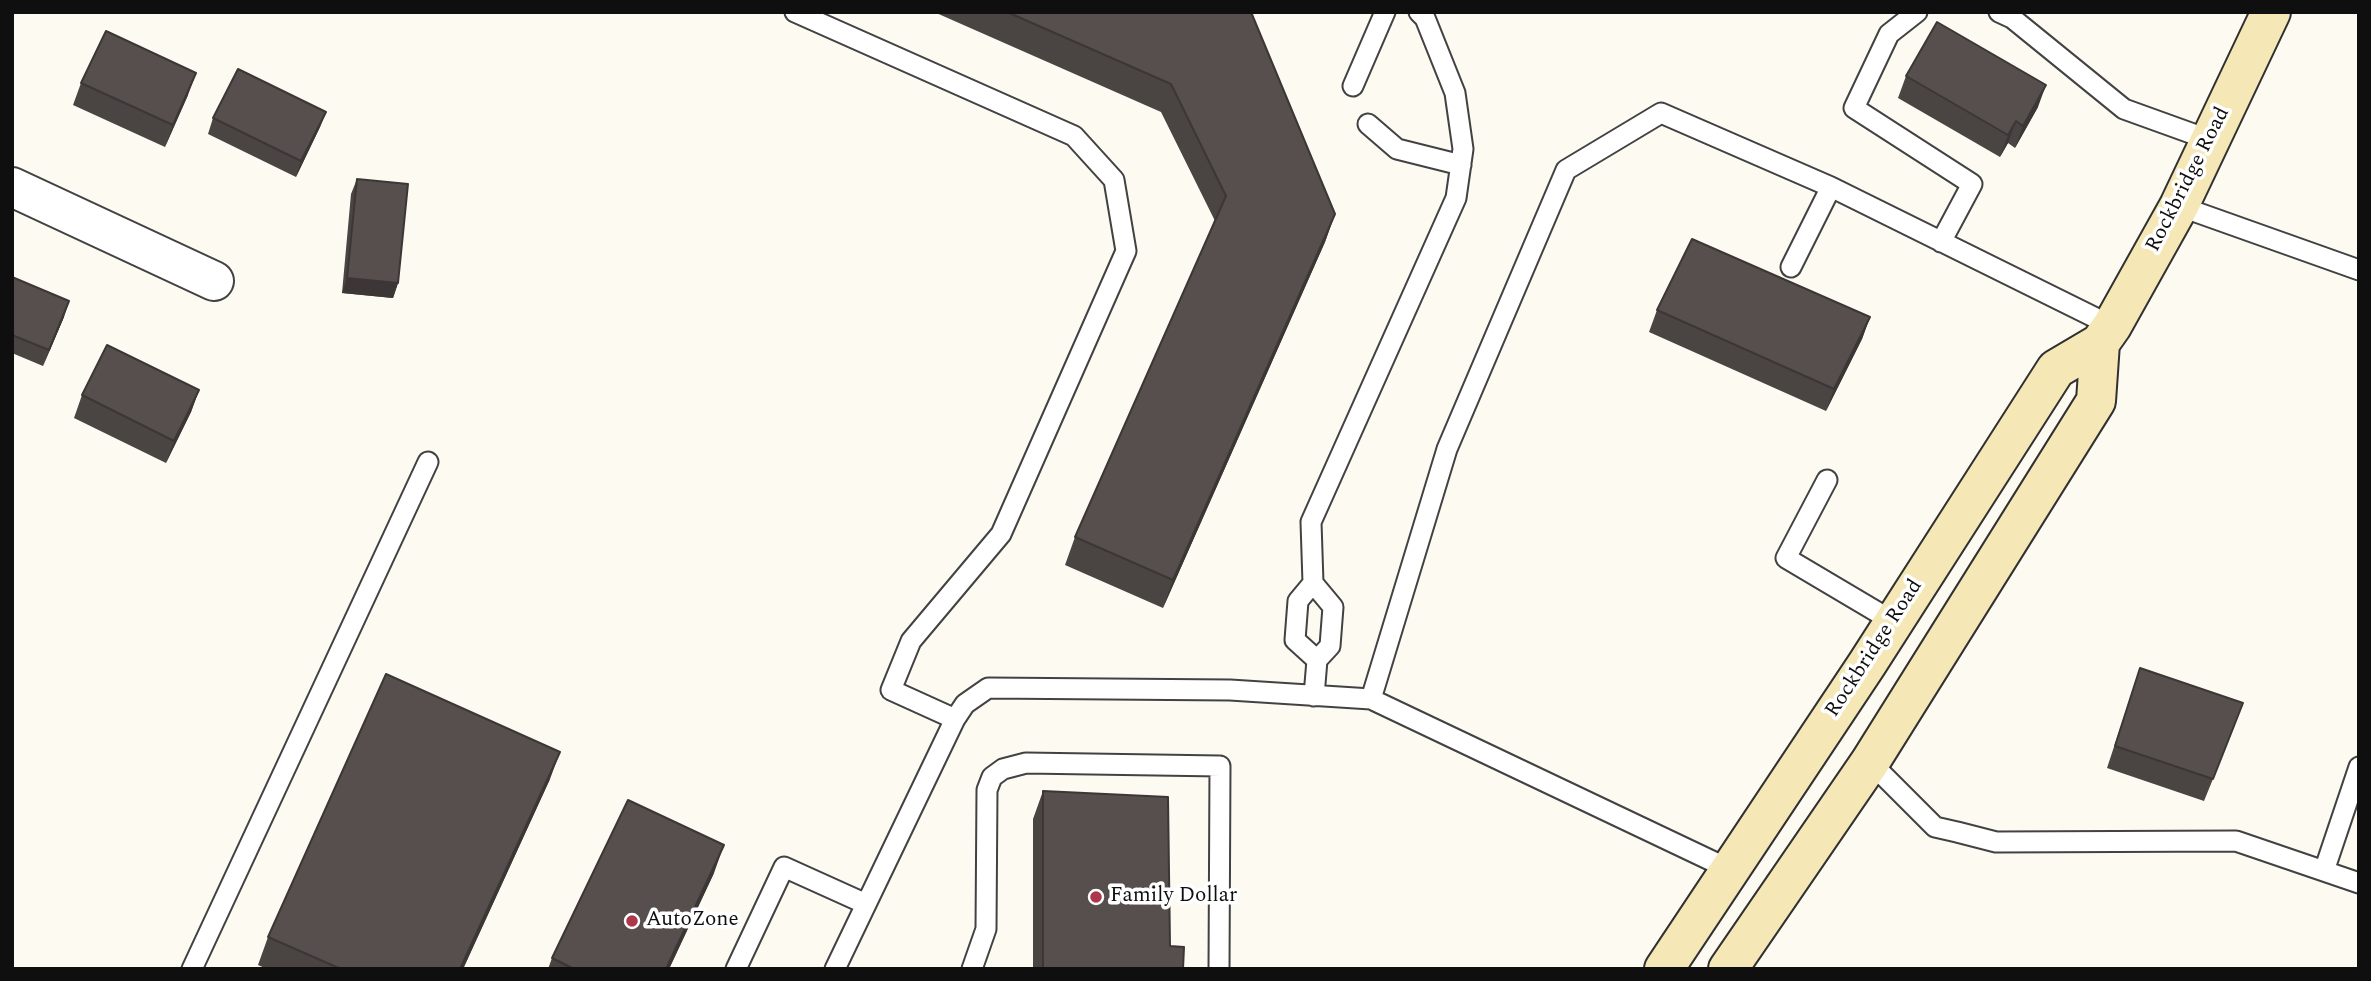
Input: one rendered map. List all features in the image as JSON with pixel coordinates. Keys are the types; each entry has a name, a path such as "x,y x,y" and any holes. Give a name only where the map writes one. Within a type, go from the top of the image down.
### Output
{"main road":[{"name":"Rockbridge Road","path":"1736,966 1870,762 2096,401 2106,335 2179,206 2271,12"},
{"name":"Rockbridge Road","path":"1664,969 1894,622 2056,369 2106,335"}],"street":[{"path":"12,187 214,281"}],"lane":[{"path":"795,12 798,16 1074,136 1114,180 1126,251 1001,534 911,640 891,690 955,719"},
{"path":"1353,86 1385,12"},
{"path":"1314,696 1317,660 1330,646 1333,607 1313,583 1311,522 1456,198 1463,149 1455,93 1425,18 1419,12"},
{"path":"1917,12 1889,34 1854,108 1972,184 1941,242"},
{"path":"2000,12 2012,18 2124,109 2210,141"},
{"path":"1371,699 1447,449 1566,170 1661,113 1831,187 1941,242 2106,335"},
{"path":"1368,124 1397,149 1461,165"},
{"path":"1791,267 1831,187"},
{"path":"2179,206 2359,270"},
{"path":"192,969 428,462"},
{"path":"1827,480 1786,558 1894,622"},
{"path":"1313,583 1298,601 1295,640 1317,660"},
{"path":"835,969 955,719 965,704 988,688 1230,690 1371,699 1731,870"},
{"path":"1870,762 1935,827 1997,842 2236,841 2359,884"},
{"path":"972,969 986,929 987,790 992,777 1003,769 1026,763 1220,766 1219,969"},
{"path":"2323,872 2359,767"},
{"path":"736,969 784,867 866,904"}],"building":[{"path":"1007,12 1251,12 1335,214 1173,580 1075,537 1226,196 1171,84"},
{"path":"1937,22 2046,85 2023,126 2016,121 2008,135 1906,76"},
{"path":"106,31 196,73 173,125 81,83"},
{"path":"238,69 326,112 301,161 213,118"},
{"path":"357,179 408,184 398,283 347,278"},
{"path":"1692,239 1870,317 1834,389 1657,310"},
{"path":"12,277 69,301 49,350 12,335"},
{"path":"107,345 199,390 174,441 82,395"},
{"path":"2140,668 2243,703 2213,779 2115,746"},
{"path":"386,674 560,752 460,969 341,969 268,937"},
{"name":"Family Dollar","path":"1043,791 1168,797 1170,946 1184,947 1183,969 1043,969"},
{"name":"AutoZone","path":"628,800 724,845 666,969 574,969 552,958"}],"place":[{"name":"Family Dollar","path":"1096,897"},
{"name":"AutoZone","path":"632,921"}]}
